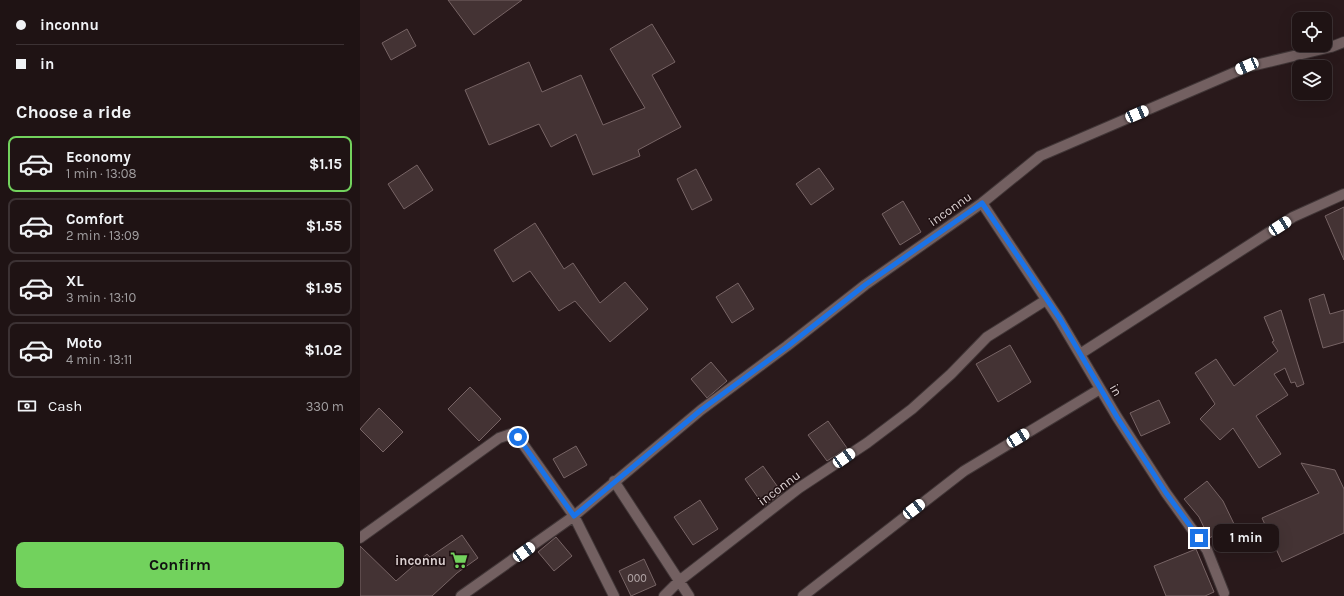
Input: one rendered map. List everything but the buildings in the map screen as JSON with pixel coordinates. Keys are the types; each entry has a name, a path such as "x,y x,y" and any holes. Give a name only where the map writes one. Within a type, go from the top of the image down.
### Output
{"street":[{"name":"inconnu","path":"461,596 574,516 614,480 701,410 788,346 865,285 982,203 1040,156 1247,66 1331,47 1344,42"},
{"path":"1080,354 1293,217 1344,194"},
{"name":"in","path":"982,203 1046,300 1166,493 1207,550 1224,593"},
{"name":"inconnu","path":"664,596 679,580 799,488 866,443 912,409 951,374 987,337 1046,300"},
{"path":"803,596 964,471 1100,389"},
{"path":"360,538 499,438 511,434 518,437 574,516 614,596"},
{"path":"614,480 689,596"}],"place":[{"name":"inconnu","path":"459,560"}],"route":[{"path":"518,437 574,516 614,480 701,410 788,346 865,285 982,203 1060,319 1117,417 1166,493 1199,538"}]}
